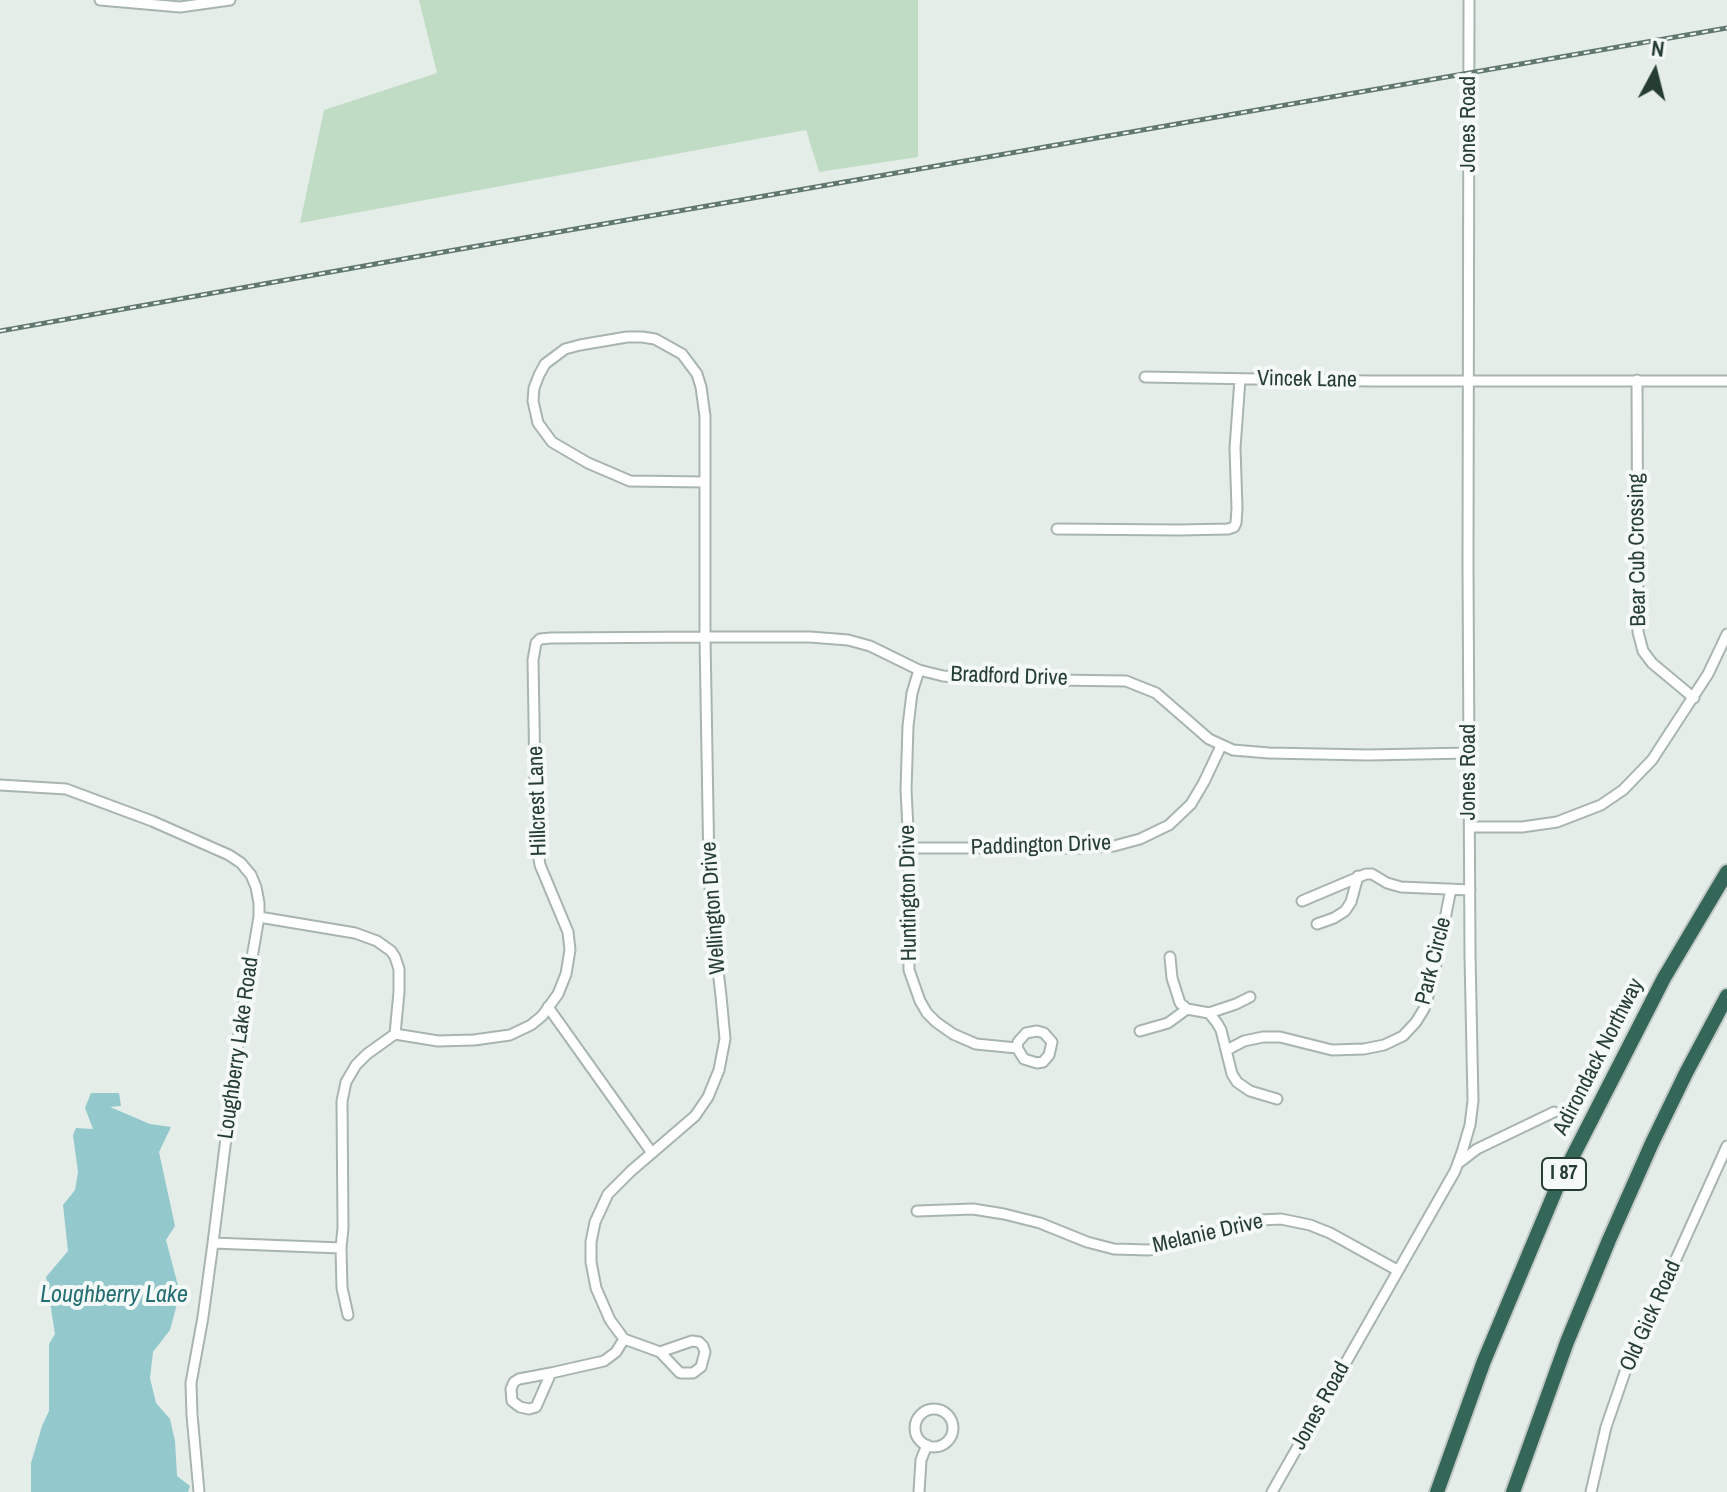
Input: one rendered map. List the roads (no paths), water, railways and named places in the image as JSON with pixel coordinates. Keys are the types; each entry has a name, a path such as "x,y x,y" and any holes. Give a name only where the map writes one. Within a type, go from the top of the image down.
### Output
{"highway":[{"name":"Adirondack Northway","path":"1437,1492 1479,1373 1557,1187 1664,978 1727,872"},
{"path":"1513,1492 1567,1342 1615,1226 1665,1115 1727,996"}],"street":[{"path":"100,0 180,7 230,0"},
{"name":"Jones Road","path":"1272,1492 1457,1164 1470,1125 1473,1101 1469,753 1469,0"},
{"path":"627,337 655,339 682,354 697,374 701,387 705,416 705,482 630,481 588,463 552,442 538,423 533,401 534,388 545,364 565,349 627,337"},
{"name":"Vincek Lane","path":"1145,377 1370,381 1727,381"},
{"path":"1057,529 1234,527 1240,379"},
{"name":"Bear Cub Crossing","path":"1637,380 1638,632 1643,651 1652,663 1694,698"},
{"name":"Wellington Drive","path":"624,1339 610,1320 596,1288 591,1262 595,1222 608,1194 695,1116 708,1097 719,1070 725,1039 709,870 705,482"},
{"path":"1470,827 1541,826 1557,822 1601,805 1632,783 1652,760 1694,698 1727,634"},
{"name":"Bradford Drive","path":"536,643 540,639 551,638 810,637 848,640 870,646 919,670 943,676 1126,681 1156,693 1221,746 1248,752 1368,755 1469,753"},
{"name":"Hillcrest Lane","path":"395,1034 438,1041 510,1035 542,1016 558,994 566,974 570,950 565,922 540,865 537,847 533,660 536,643"},
{"name":"Huntington Drive","path":"919,670 912,693 908,726 909,970 920,1001 936,1022 965,1040 1017,1048"},
{"name":"Paddington Drive","path":"909,848 1079,848 1114,846 1140,839 1169,825 1185,811 1204,782 1221,746"},
{"name":"Loughberry Lake Road","path":"0,785 46,786 80,793 152,821 229,855 241,863 256,887 259,917 239,1033 203,1317 191,1383 199,1492"},
{"path":"1302,901 1358,876 1372,874 1401,887 1470,890"},
{"path":"1317,924 1345,911 1351,902 1358,876"},
{"name":"Park Circle","path":"1227,1050 1244,1041 1263,1037 1280,1037 1339,1051 1384,1045 1403,1036 1424,1009 1451,889"},
{"path":"259,917 355,933 377,941 391,951 399,969 395,1034 356,1065 346,1082 342,1101 342,1288 348,1315"},
{"path":"1170,957 1172,978 1180,1003 1187,1009 1209,1013 1250,997"},
{"path":"548,1007 652,1153"},
{"path":"1140,1031 1168,1023 1187,1009"},
{"path":"1209,1013 1217,1023 1232,1074 1241,1087 1277,1099"},
{"path":"1457,1164 1477,1149 1554,1112"},
{"name":"Old Gick Road","path":"1591,1492 1606,1427 1625,1372 1727,1146"},
{"name":"Melanie Drive","path":"917,1211 973,1209 1004,1214 1114,1249 1149,1250 1260,1220 1281,1219 1330,1233 1397,1270"},
{"path":"213,1243 341,1248"},
{"path":"551,1373 536,1407 520,1407 512,1401 511,1389 519,1379 604,1361 616,1352 624,1339 660,1352 680,1373 693,1373 701,1367 705,1352 699,1342 692,1341 660,1352"},
{"path":"938,1409 949,1416 953,1428 944,1443 927,1445 917,1436 916,1424 921,1414 938,1409"},
{"path":"919,1492 921,1460 927,1445"}],"water":[{"name":"Loughberry Lake","path":"91,1093 119,1093 121,1106 110,1107 150,1124 171,1127 159,1152 175,1226 166,1240 180,1293 170,1330 153,1352 150,1378 156,1403 170,1419 177,1476 190,1486 188,1492 31,1492 31,1463 49,1411 49,1344 55,1334 46,1277 68,1251 63,1205 75,1190 78,1172 73,1135 76,1128 93,1129 85,1108"}],"railway":[{"path":"0,331 1727,28"}]}
